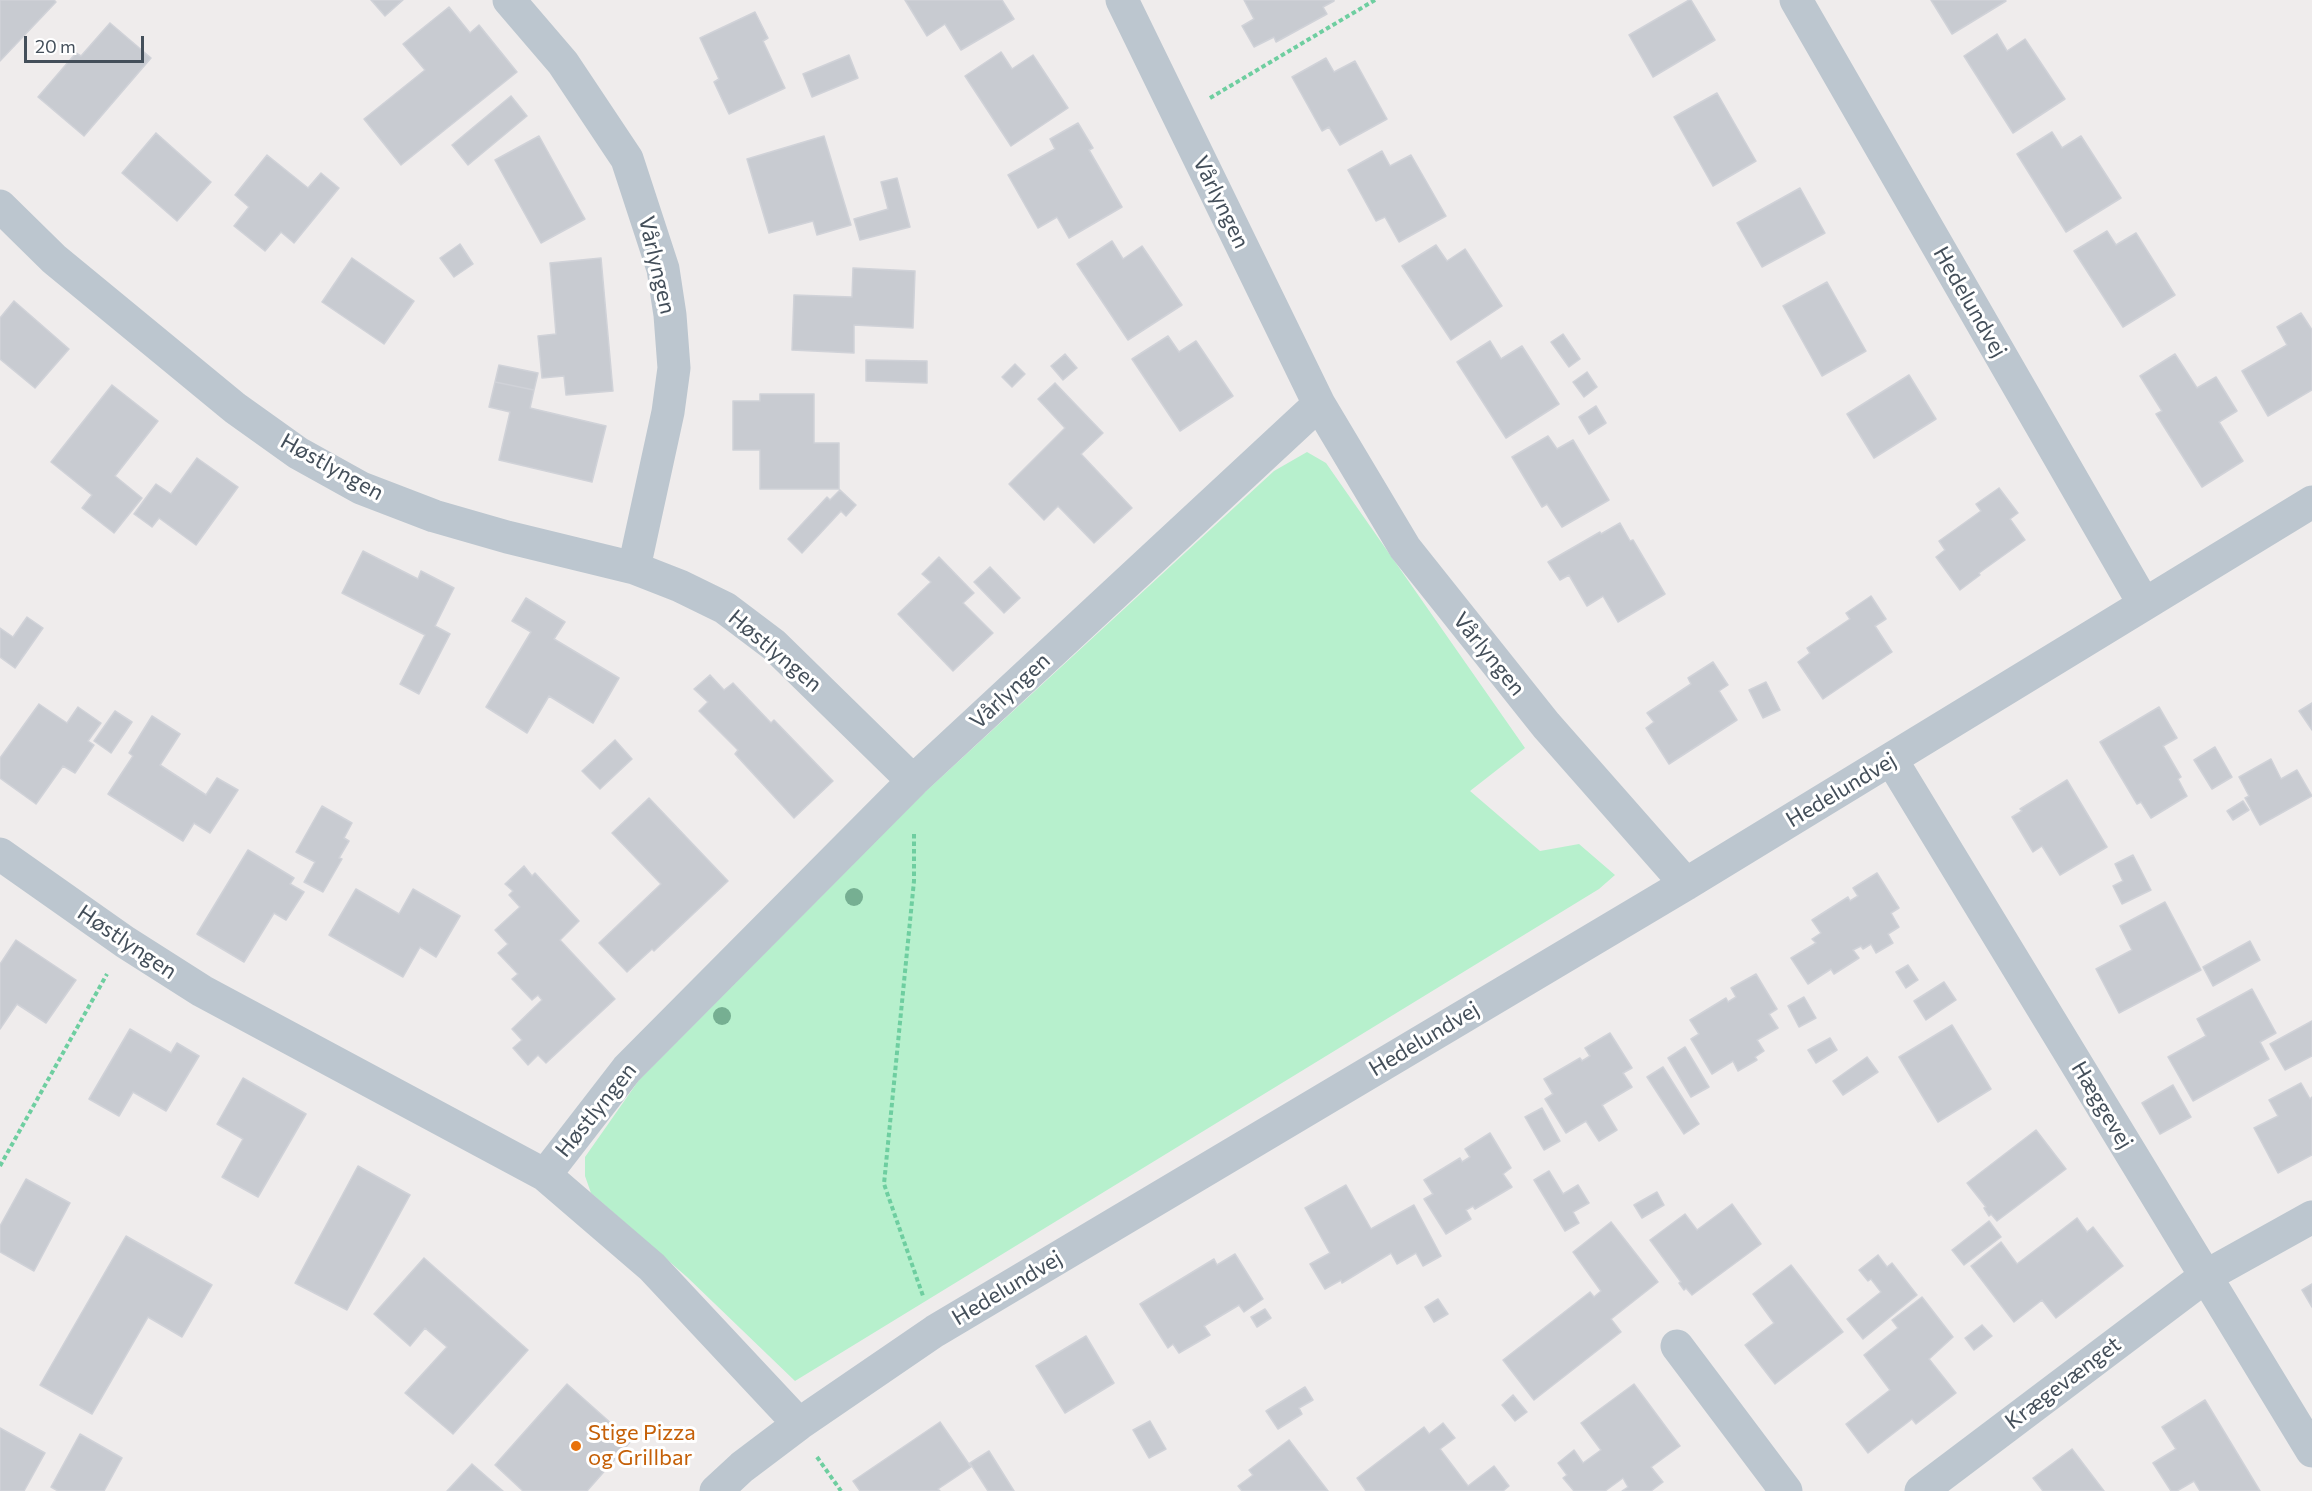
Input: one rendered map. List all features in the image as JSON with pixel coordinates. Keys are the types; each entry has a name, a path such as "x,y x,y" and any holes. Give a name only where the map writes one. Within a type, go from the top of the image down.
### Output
{"street":[{"name":"Vårlyngen","path":"509,0 563,63 627,159 663,269 670,315 674,368 669,412 634,568"},
{"name":"Vårlyngen","path":"1122,0 1319,404 1405,548 1546,725 1686,884"},
{"name":"Hedelundvej","path":"1796,0 2144,604"},
{"name":"Høstlyngen","path":"0,206 54,259 226,400 307,458 361,488 434,516 507,537 634,568 680,586 725,608 774,645 913,781 627,1069 545,1175"},
{"name":"Vårlyngen","path":"913,781 1319,404"},
{"name":"Hedelundvej","path":"716,1491 742,1467 799,1425 935,1331 1686,884 2312,502"},
{"name":"Hæggevej","path":"1891,759 2312,1450"},
{"name":"Høstlyngen","path":"0,854 125,942 202,991 545,1175 652,1267 799,1425"},
{"name":"Krægevænget","path":"1921,1491 2206,1276 2312,1217"},
{"path":"1677,1346 1786,1491"}],"path":[{"path":"1179,116 1375,0"},
{"path":"913,781 914,881 884,1184 935,1331"},
{"path":"0,1166 125,942"}],"green space":[{"path":"1307,452 1326,463 1525,748 1470,791 1540,851 1579,844 1615,875 1599,889 795,1381 687,1277 591,1193 585,1176 585,1157 639,1080 924,793 1274,471"}],"building":[{"path":"0,0 54,0 56,2 0,61"},
{"path":"371,0 403,0 385,16"},
{"path":"905,0 1002,0 1014,19 961,50 945,24 927,36"},
{"path":"1244,0 1334,1 1323,7 1327,14 1276,42 1274,37 1254,47 1242,26 1254,19"},
{"path":"1689,0 1715,40 1653,77 1629,35"},
{"path":"1931,0 2005,0 2006,1 1952,34"},
{"path":"449,7 470,33 479,25 517,72 401,165 364,119 425,70 403,44"},
{"path":"755,12 768,38 763,41 785,88 729,114 714,82 719,79 700,38"},
{"path":"110,23 151,58 84,136 38,97 76,53 81,56"},
{"path":"1997,34 2007,51 2025,39 2065,99 2013,133 1964,56"},
{"path":"1001,52 1012,69 1033,55 1068,108 1011,146 965,76"},
{"path":"849,55 858,78 812,97 803,74"},
{"path":"1326,58 1334,72 1355,61 1387,119 1340,145 1329,127 1322,131 1292,77"},
{"path":"1717,93 1756,161 1713,186 1674,117"},
{"path":"511,96 527,116 468,165 452,145"},
{"path":"1078,123 1093,148 1089,150 1122,207 1069,238 1057,217 1038,228 1008,175 1055,149 1050,139"},
{"path":"2052,132 2062,148 2081,136 2121,198 2066,232 2017,154"},
{"path":"156,133 211,182 177,221 122,173"},
{"path":"539,136 585,219 541,243 495,160"},
{"path":"824,136 851,225 817,235 813,221 769,233 747,159"},
{"path":"1382,151 1390,166 1411,155 1446,216 1399,242 1385,217 1376,221 1348,170"},
{"path":"267,155 308,188 321,173 339,188 294,243 281,232 265,251 234,226 249,207 235,195"},
{"path":"897,178 910,227 860,240 854,219 888,209 881,182"},
{"path":"1800,188 1825,233 1762,267 1737,223"},
{"path":"2107,231 2116,245 2136,233 2175,295 2123,327 2074,251"},
{"path":"1112,241 1123,259 1142,246 1182,305 1128,340 1077,264"},
{"path":"460,244 473,264 454,277 440,258"},
{"path":"1436,245 1447,261 1465,249 1502,306 1451,340 1402,266"},
{"path":"352,258 414,301 384,344 322,302"},
{"path":"601,258 613,391 566,395 564,376 542,378 538,336 556,334 550,263"},
{"path":"853,268 915,271 913,328 854,325 854,353 792,350 794,295 852,297"},
{"path":"1827,282 1866,351 1822,376 1783,306"},
{"path":"14,301 69,349 35,388 0,359 0,318"},
{"path":"2301,313 2312,330 2312,390 2268,416 2242,371 2287,345 2277,327"},
{"path":"1563,334 1580,359 1569,367 1551,342"},
{"path":"1168,336 1179,352 1196,341 1233,396 1180,431 1132,359"},
{"path":"1490,341 1501,359 1522,346 1559,404 1506,438 1457,362"},
{"path":"1065,354 1077,368 1063,380 1051,366"},
{"path":"2175,354 2197,388 2216,377 2237,411 2219,422 2243,461 2202,487 2156,414 2162,411 2140,376"},
{"path":"866,360 927,361 927,383 866,381"},
{"path":"1015,364 1025,374 1012,387 1002,377"},
{"path":"499,365 538,373 534,390 495,382"},
{"path":"1587,372 1597,387 1584,397 1573,382"},
{"path":"1909,375 1936,419 1874,458 1847,414"},
{"path":"495,382 534,390 530,408 606,426 592,482 499,460 510,412 489,407"},
{"path":"1055,383 1103,433 1081,454 1132,508 1094,543 1058,506 1044,520 1009,484 1065,428 1038,399"},
{"path":"112,385 158,421 115,476 142,498 114,533 82,508 92,495 51,462"},
{"path":"760,394 814,394 814,443 839,443 839,489 760,489 760,450 733,450 733,401 760,401"},
{"path":"1596,406 1606,423 1589,434 1579,417"},
{"path":"1548,436 1557,449 1573,440 1609,500 1562,527 1547,504 1542,507 1512,457"},
{"path":"197,458 238,487 196,545 159,518 152,527 134,514 156,484 171,494"},
{"path":"1999,488 2018,513 2010,519 2025,540 1979,573 1980,575 1960,590 1936,557 1945,550 1939,541 1981,511 1976,504"},
{"path":"840,490 856,505 846,516 841,511 802,553 788,539 827,497 830,500"},
{"path":"1620,523 1630,541 1633,540 1665,594 1618,622 1603,596 1587,606 1569,575 1560,580 1548,562"},
{"path":"363,551 418,579 421,571 454,588 435,626 450,634 419,694 400,684 425,635 342,593"},
{"path":"939,557 974,593 963,603 993,633 953,671 898,614 931,582 922,574"},
{"path":"990,567 1020,598 1004,613 974,582"},
{"path":"1871,596 1886,619 1875,626 1892,652 1823,699 1798,662 1810,653 1807,648 1850,619 1846,613"},
{"path":"526,598 565,622 554,639 619,678 593,723 549,696 527,733 486,707 531,632 512,621"},
{"path":"27,617 43,628 15,668 0,657 0,628 13,637"},
{"path":"1713,662 1728,685 1719,691 1737,720 1669,764 1646,728 1654,722 1647,713 1691,684 1688,678"},
{"path":"710,675 724,690 733,683 771,723 774,720 833,781 794,818 735,754 738,750 699,711 708,702 694,689"},
{"path":"1766,682 1780,710 1763,718 1749,690"},
{"path":"2312,703 2312,730 2299,711"},
{"path":"39,704 67,723 78,707 101,723 88,741 94,745 75,773 63,766 36,804 0,778 0,758"},
{"path":"2159,707 2177,738 2163,746 2181,777 2178,779 2187,796 2151,818 2141,802 2137,804 2100,742"},
{"path":"115,711 132,722 111,753 94,741"},
{"path":"152,716 180,734 160,765 206,795 217,778 238,790 210,833 194,823 183,841 108,794 133,756 129,753"},
{"path":"615,740 632,759 600,789 582,771"},
{"path":"2215,747 2232,777 2212,789 2194,760"},
{"path":"2271,759 2281,779 2297,770 2312,796 2260,825 2245,798 2249,796 2239,777"},
{"path":"2067,780 2107,847 2060,875 2042,846 2033,852 2012,817 2022,811 2020,809"},
{"path":"649,798 728,881 654,951 652,949 627,972 599,943 661,884 612,833"},
{"path":"2243,801 2249,810 2233,820 2227,811"},
{"path":"322,806 352,823 344,838 349,841 339,858 342,859 323,892 304,882 315,862 296,852"},
{"path":"248,850 294,878 290,884 304,892 286,920 274,913 244,962 197,934"},
{"path":"2133,855 2151,890 2122,904 2113,886 2123,881 2115,864"},
{"path":"524,866 532,876 535,873 579,921 560,940 615,999 546,1063 538,1055 528,1065 513,1048 522,1040 512,1029 542,1000 538,995 532,1000 512,979 518,974 498,953 508,944 495,930 520,907 509,895 513,891 505,884"},
{"path":"1877,873 1899,908 1891,913 1899,927 1888,934 1893,943 1876,953 1871,944 1863,949 1861,946 1853,950 1859,958 1834,974 1831,969 1808,984 1791,958 1816,943 1812,939 1821,933 1812,920 1848,897 1850,901 1858,896 1853,888"},
{"path":"356,889 399,914 413,889 460,916 436,957 420,947 403,977 329,935"},
{"path":"2165,902 2201,970 2119,1013 2096,969 2132,950 2120,926"},
{"path":"16,940 76,980 46,1023 17,1004 0,1029 0,964"},
{"path":"2250,941 2260,960 2213,986 2203,967"},
{"path":"1908,965 1918,980 1906,988 1896,972"},
{"path":"1756,974 1777,1009 1769,1014 1778,1028 1757,1040 1764,1051 1755,1057 1757,1060 1738,1071 1733,1061 1712,1074 1691,1039 1699,1034 1690,1020 1726,998 1728,1002 1736,997 1731,988"},
{"path":"1944,982 1956,1000 1926,1020 1914,1001"},
{"path":"2252,989 2276,1033 2260,1042 2269,1059 2193,1101 2168,1057 2206,1036 2197,1019"},
{"path":"1804,997 1816,1018 1799,1027 1788,1006"},
{"path":"2312,1021 2312,1056 2285,1070 2270,1044"},
{"path":"1952,1025 1991,1089 1938,1122 1899,1057"},
{"path":"130,1029 171,1053 177,1043 199,1056 166,1111 133,1092 119,1116 89,1099"},
{"path":"1610,1033 1632,1068 1623,1073 1632,1087 1602,1105 1617,1130 1599,1141 1586,1121 1566,1133 1545,1099 1553,1094 1544,1079 1580,1058 1582,1061 1590,1056 1585,1048"},
{"path":"1830,1038 1837,1050 1816,1063 1808,1050"},
{"path":"1685,1047 1709,1087 1691,1097 1668,1058"},
{"path":"1867,1057 1878,1072 1843,1095 1833,1081"},
{"path":"1663,1067 1699,1124 1684,1134 1647,1077"},
{"path":"243,1078 306,1114 258,1197 222,1177 243,1139 217,1124"},
{"path":"2301,1083 2310,1099 2312,1097 2312,1155 2278,1173 2254,1128 2278,1116 2269,1100"},
{"path":"2173,1085 2191,1117 2160,1134 2142,1103"},
{"path":"1542,1108 1560,1141 1544,1150 1525,1117"},
{"path":"2036,1130 2066,1169 1997,1221 1991,1214 1989,1216 1984,1208 1986,1207 1967,1183"},
{"path":"1490,1133 1511,1168 1503,1174 1512,1187 1475,1209 1473,1206 1466,1210 1471,1219 1446,1234 1424,1199 1433,1194 1424,1180 1460,1158 1462,1162 1470,1157 1465,1149"},
{"path":"358,1166 410,1195 347,1310 295,1283"},
{"path":"1549,1171 1563,1194 1578,1185 1589,1203 1573,1212 1579,1223 1565,1231 1534,1180"},
{"path":"26,1179 70,1203 34,1271 0,1252 0,1226"},
{"path":"1346,1185 1371,1229 1414,1205 1441,1256 1423,1266 1416,1253 1397,1264 1391,1253 1342,1283 1341,1280 1325,1289 1310,1264 1330,1253 1305,1208"},
{"path":"1657,1192 1664,1205 1642,1218 1634,1205"},
{"path":"1732,1204 1761,1244 1692,1295 1686,1288 1684,1290 1679,1283 1681,1282 1650,1240 1685,1214 1697,1230"},
{"path":"2077,1218 2087,1232 2093,1227 2123,1266 2056,1318 2042,1300 2014,1322 1971,1266 2001,1242 2017,1264"},
{"path":"1989,1221 2001,1237 1964,1265 1952,1250"},
{"path":"1611,1222 1658,1282 1611,1319 1621,1332 1534,1400 1503,1360 1590,1292 1594,1297 1601,1291 1573,1252"},
{"path":"126,1236 212,1285 182,1337 148,1317 92,1414 40,1385"},
{"path":"1235,1254 1263,1299 1244,1312 1239,1305 1204,1326 1210,1335 1179,1353 1173,1344 1168,1348 1140,1304 1214,1259 1217,1265"},
{"path":"1878,1255 1887,1267 1892,1263 1917,1295 1863,1339 1847,1319 1881,1292 1871,1279 1868,1281 1859,1270"},
{"path":"424,1258 528,1350 453,1434 405,1393 447,1347 425,1328 410,1346 374,1314"},
{"path":"1791,1265 1843,1332 1775,1384 1745,1345 1774,1323 1753,1294"},
{"path":"2312,1284 2312,1307 2302,1290"},
{"path":"1922,1297 1953,1337 1929,1359 1956,1393 1916,1424 1912,1419 1868,1453 1846,1424 1890,1390 1864,1355 1898,1328 1892,1320"},
{"path":"1438,1299 1448,1314 1434,1322 1425,1307"},
{"path":"1265,1309 1271,1318 1257,1327 1251,1317"},
{"path":"1982,1325 1992,1336 1974,1350 1965,1338"},
{"path":"1086,1336 1114,1383 1065,1413 1036,1366"},
{"path":"567,1384 631,1441 587,1491 523,1491 495,1465"},
{"path":"1634,1384 1680,1446 1651,1467 1663,1482 1651,1491 1622,1491 1628,1487 1623,1478 1605,1491 1574,1491 1563,1478 1567,1475 1558,1463 1574,1450 1583,1463 1601,1450 1581,1423"},
{"path":"1305,1387 1313,1400 1299,1408 1302,1414 1278,1429 1266,1411"},
{"path":"1513,1395 1527,1412 1515,1421 1502,1405"},
{"path":"2205,1400 2260,1491 2200,1491 2194,1481 2177,1491 2171,1491 2153,1463 2176,1449 2162,1427"},
{"path":"1150,1421 1166,1449 1149,1458 1133,1430"},
{"path":"940,1422 971,1467 938,1489 940,1491 860,1491 853,1481"},
{"path":"1443,1423 1455,1438 1440,1449 1468,1486 1494,1466 1509,1486 1503,1491 1366,1491 1357,1478 1424,1427 1429,1434"},
{"path":"0,1428 45,1453 24,1491 0,1491"},
{"path":"80,1434 122,1458 104,1491 58,1491 51,1487"},
{"path":"1289,1440 1328,1491 1242,1491 1238,1486 1253,1475 1249,1470"},
{"path":"2072,1449 2104,1491 2043,1491 2033,1478"},
{"path":"989,1451 1014,1491 988,1491 970,1463"},
{"path":"472,1464 503,1491 447,1491"}],"place":[{"name":"Stige Pizza og Grillbar","path":"576,1446"}]}
